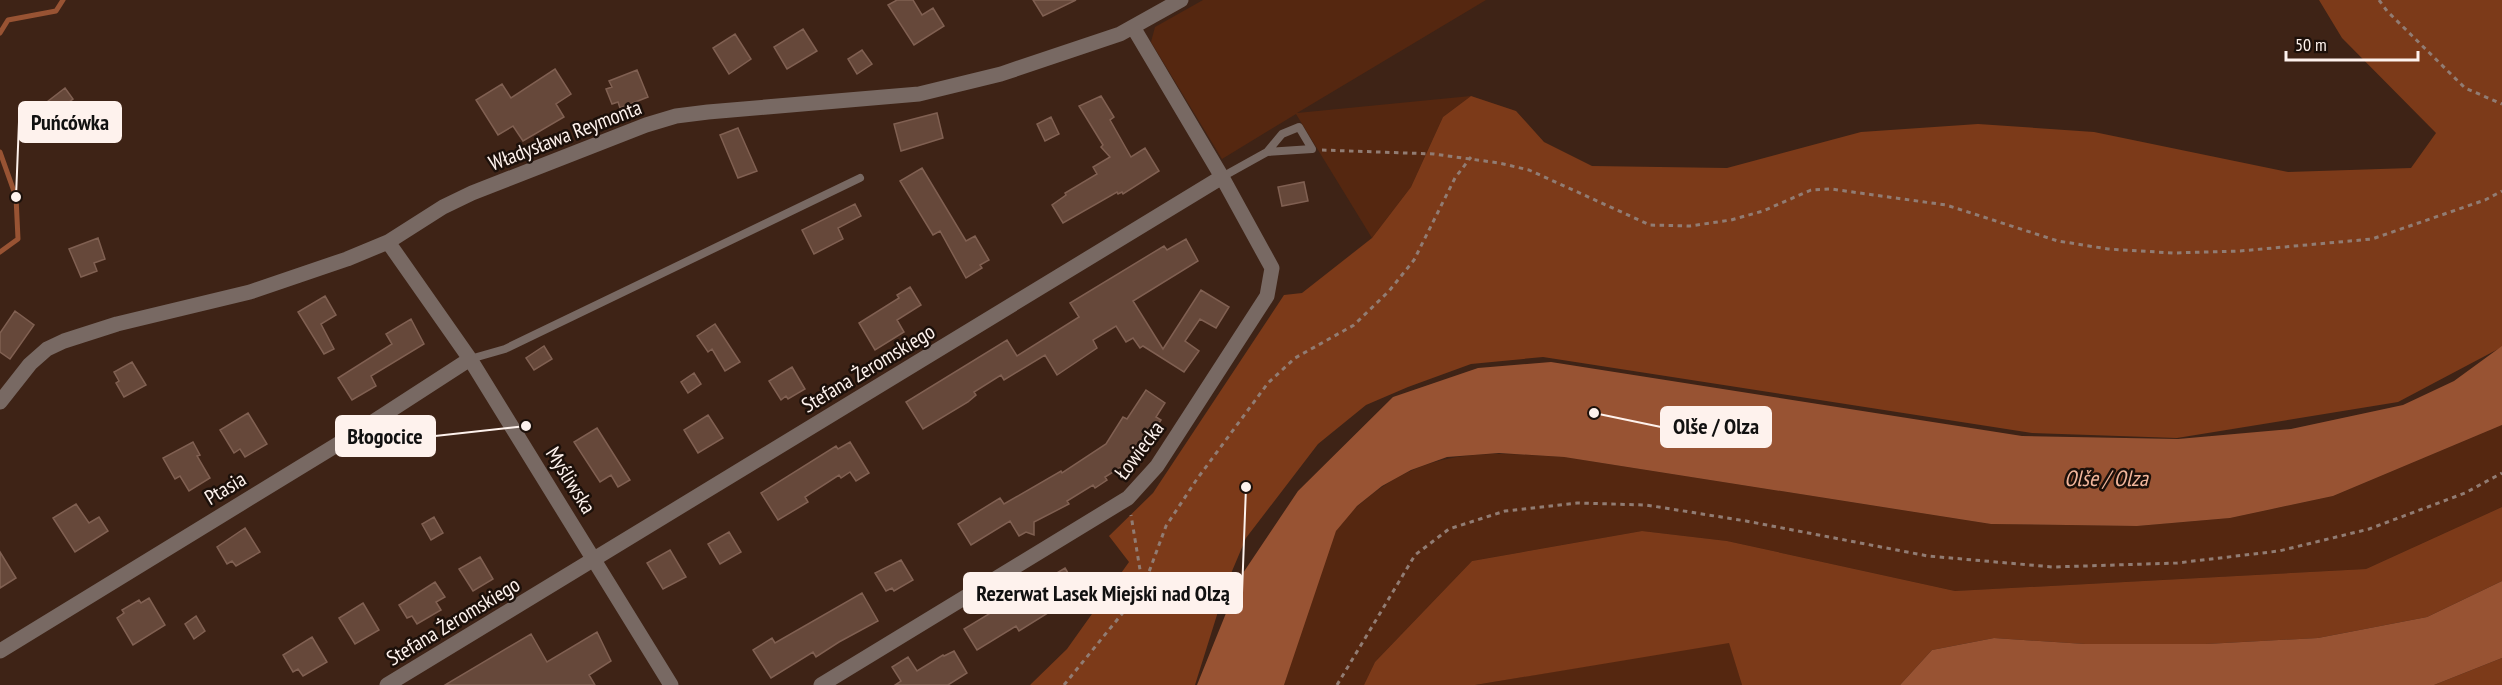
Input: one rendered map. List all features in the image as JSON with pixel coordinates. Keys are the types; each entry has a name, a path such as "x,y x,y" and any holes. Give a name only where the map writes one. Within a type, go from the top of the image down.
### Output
{"street":[{"name":"Władysława Reymonta","path":"0,402 30,364 47,350 64,341 117,324 250,292 347,259 388,242 443,207 472,193 646,125 676,116 708,112 919,94 1001,74 1120,34 1181,0"},
{"path":"1133,27 1222,177"},
{"name":"Łowiecka","path":"820,685 1128,498 1157,466 1267,296 1272,268 1222,177"},
{"name":"Stefana Żeromskiego","path":"387,685 1222,177"},
{"name":"Myśliwska","path":"388,242 470,359 671,685"},
{"name":"Ptasia","path":"0,651 348,438 470,359"}],"lane":[{"path":"1222,177 1267,152 1282,134 1299,127 1312,149 1267,152"},
{"path":"470,359 505,349 860,178"}],"path":[{"path":"2379,0 2387,11 2466,88 2502,104"},
{"path":"1312,149 1471,157 1529,170 1650,225 1690,226 1731,220 1763,211 1811,190 1831,189 1946,205 2058,241 2108,249 2173,253 2251,251 2372,239 2485,200 2502,191"},
{"path":"1064,685 1143,588 1166,526 1197,478 1268,383 1295,358 1354,325 1389,291 1414,260 1455,178 1471,157"},
{"path":"1337,685 1415,555 1449,529 1505,512 1577,503 1646,505 1746,521 1928,556 2052,567 2177,563 2279,551 2369,529 2465,493 2502,473"},
{"path":"1128,498 1143,588"}],"shaded area":[{"path":"1203,0 1486,0 1297,113 1471,96 1443,117 1411,187 1372,238 1296,114 1222,159 1151,42 1155,27"},
{"path":"2319,0 2502,0 2502,347 2398,402 2177,438 2032,433 1543,357 1471,364 1366,405 1318,444 1246,538 1227,583 1195,685 1030,685 1067,649 1129,562 1109,536 1153,493 1284,295 1302,293 1372,238 1411,187 1443,117 1471,96 1516,111 1544,142 1592,166 1727,168 1861,132 1978,124 2094,132 2288,172 2411,168 2436,133 2342,38"},
{"path":"2502,425 2502,507 2366,569 1955,591 1727,541 1642,531 1472,561 1375,662 1364,685 1284,685 1320,569 1340,524 1361,503 1389,483 1412,470 1436,462 1484,454 1564,457 1991,524 2137,526 2230,518 2333,496"},
{"path":"2502,507 2502,581 2427,617 2318,638 2206,644 2085,644 1994,638 1932,650 1900,685 1742,685 1729,643 1475,685 1364,685 1375,662 1472,561 1642,531 1727,541 1955,591 2366,569"},
{"path":"1729,642 1742,685 1475,685"},
{"path":"2502,658 2502,685 2434,685"}],"water":[{"path":"2502,346 2502,425 2333,496 2230,518 2137,526 1991,524 1564,457 1499,453 1447,457 1411,470 1382,486 1357,506 1336,531 1284,685 1197,685 1241,576 1298,491 1393,397 1478,368 1551,362 2022,436 2178,439 2291,429 2403,405 2454,381"},
{"path":"2502,581 2502,658 2434,685 1900,685 1932,650 1994,638 2085,644 2206,644 2318,638 2427,617"}],"building":[{"path":"897,0 913,0 922,15 933,8 944,26 914,45 888,5"},
{"path":"1033,0 1076,0 1043,16"},
{"path":"803,29 817,51 787,69 774,47"},
{"path":"735,34 751,59 729,74 713,48"},
{"path":"862,50 872,64 857,74 848,59"},
{"path":"555,69 571,94 556,104 564,117 523,141 513,126 498,135 476,100 502,84 511,98"},
{"path":"637,70 648,97 620,108 618,102 612,104 606,89 612,87 609,81"},
{"path":"65,88 73,99 46,119 38,109"},
{"path":"1101,96 1114,117 1110,120 1131,157 1145,148 1159,171 1123,194 1117,192 1063,223 1052,205 1066,195 1065,193 1097,174 1093,167 1110,157 1101,147 1103,145 1079,106"},
{"path":"937,113 943,138 901,151 894,124"},
{"path":"1051,117 1059,134 1045,141 1037,124"},
{"path":"738,128 757,171 738,178 720,135"},
{"path":"922,168 966,241 975,236 989,260 980,265 982,268 966,278 940,231 933,235 900,181"},
{"path":"1304,182 1308,201 1282,206 1278,187"},
{"path":"855,204 861,216 838,228 843,239 814,254 802,230"},
{"path":"98,238 105,259 94,263 97,271 81,277 69,249"},
{"path":"1186,239 1198,261 1133,301 1163,349 1201,290 1229,307 1216,328 1200,319 1185,341 1199,351 1184,372 1143,346 1140,348 1133,338 1126,342 1116,326 1093,340 1097,348 1057,375 1045,355 1004,380 1001,375 974,392 976,395 968,402 923,429 906,402 1007,340 1017,356 1079,317 1070,303 1164,246 1167,250"},
{"path":"910,287 921,305 897,320 904,332 875,350 859,323 899,298 897,295"},
{"path":"325,296 336,315 321,324 334,349 324,354 298,312"},
{"path":"15,311 34,325 10,359 0,352 0,333"},
{"path":"411,319 424,344 371,376 376,386 352,400 338,378 392,344 386,334"},
{"path":"715,324 740,362 725,371 712,349 708,352 697,336"},
{"path":"544,346 552,359 534,370 526,358"},
{"path":"132,362 146,385 124,397 116,383 119,381 114,372"},
{"path":"792,367 805,389 788,399 786,396 781,400 769,381"},
{"path":"694,373 701,384 688,393 681,382"},
{"path":"1146,390 1165,403 1156,417 1161,420 1136,458 1105,477 1107,480 1095,488 1093,485 1067,501 1069,504 1034,522 1034,535 1026,532 1019,536 1010,521 971,545 958,524 1000,498 1004,504 1061,471 1062,473 1106,444 1123,417 1127,419"},
{"path":"248,413 267,444 245,457 240,449 234,453 220,430"},
{"path":"708,415 723,438 698,453 684,430"},
{"path":"597,428 630,480 618,487 611,475 600,482 574,442"},
{"path":"193,442 200,455 197,456 210,478 189,491 180,476 175,479 163,458"},
{"path":"850,442 869,473 856,481 850,472 841,478 839,475 805,497 808,502 778,520 761,493 836,446 838,449"},
{"path":"76,504 89,523 99,517 108,531 75,552 53,518"},
{"path":"434,517 443,533 431,540 422,524"},
{"path":"245,528 260,552 236,566 232,561 227,564 217,547"},
{"path":"729,532 741,552 720,564 708,544"},
{"path":"670,550 686,577 663,589 647,563"},
{"path":"0,552 16,578 0,588"},
{"path":"480,557 493,579 473,591 459,569"},
{"path":"901,560 913,580 894,591 892,588 886,591 875,573"},
{"path":"1065,568 1080,593 1019,631 1016,626 977,650 964,629"},
{"path":"435,582 445,597 436,602 441,610 417,624 412,616 407,618 399,605"},
{"path":"862,593 878,621 816,657 813,652 771,678 753,650 772,638 775,643"},
{"path":"149,598 165,625 133,645 117,618 124,613 122,610 139,600 141,603"},
{"path":"363,603 379,630 355,644 339,618"},
{"path":"196,616 205,631 194,639 185,624"},
{"path":"597,632 611,661 589,675 595,685 445,685 531,634 547,662"},
{"path":"312,637 327,662 303,676 298,669 293,672 283,655"},
{"path":"954,651 967,673 948,685 895,685 901,681 892,667 908,657 917,671"}],"waterway":[{"path":"0,33 8,20 56,11 63,0"},
{"path":"0,152 16,197 18,239 0,252"}],"place":[{"name":"Puńcówka","path":"16,197"},
{"name":"Olše / Olza","path":"1594,413"},
{"name":"Błogocice","path":"526,426"},
{"name":"Rezerwat Lasek Miejski nad Olzą","path":"1246,487"}]}
